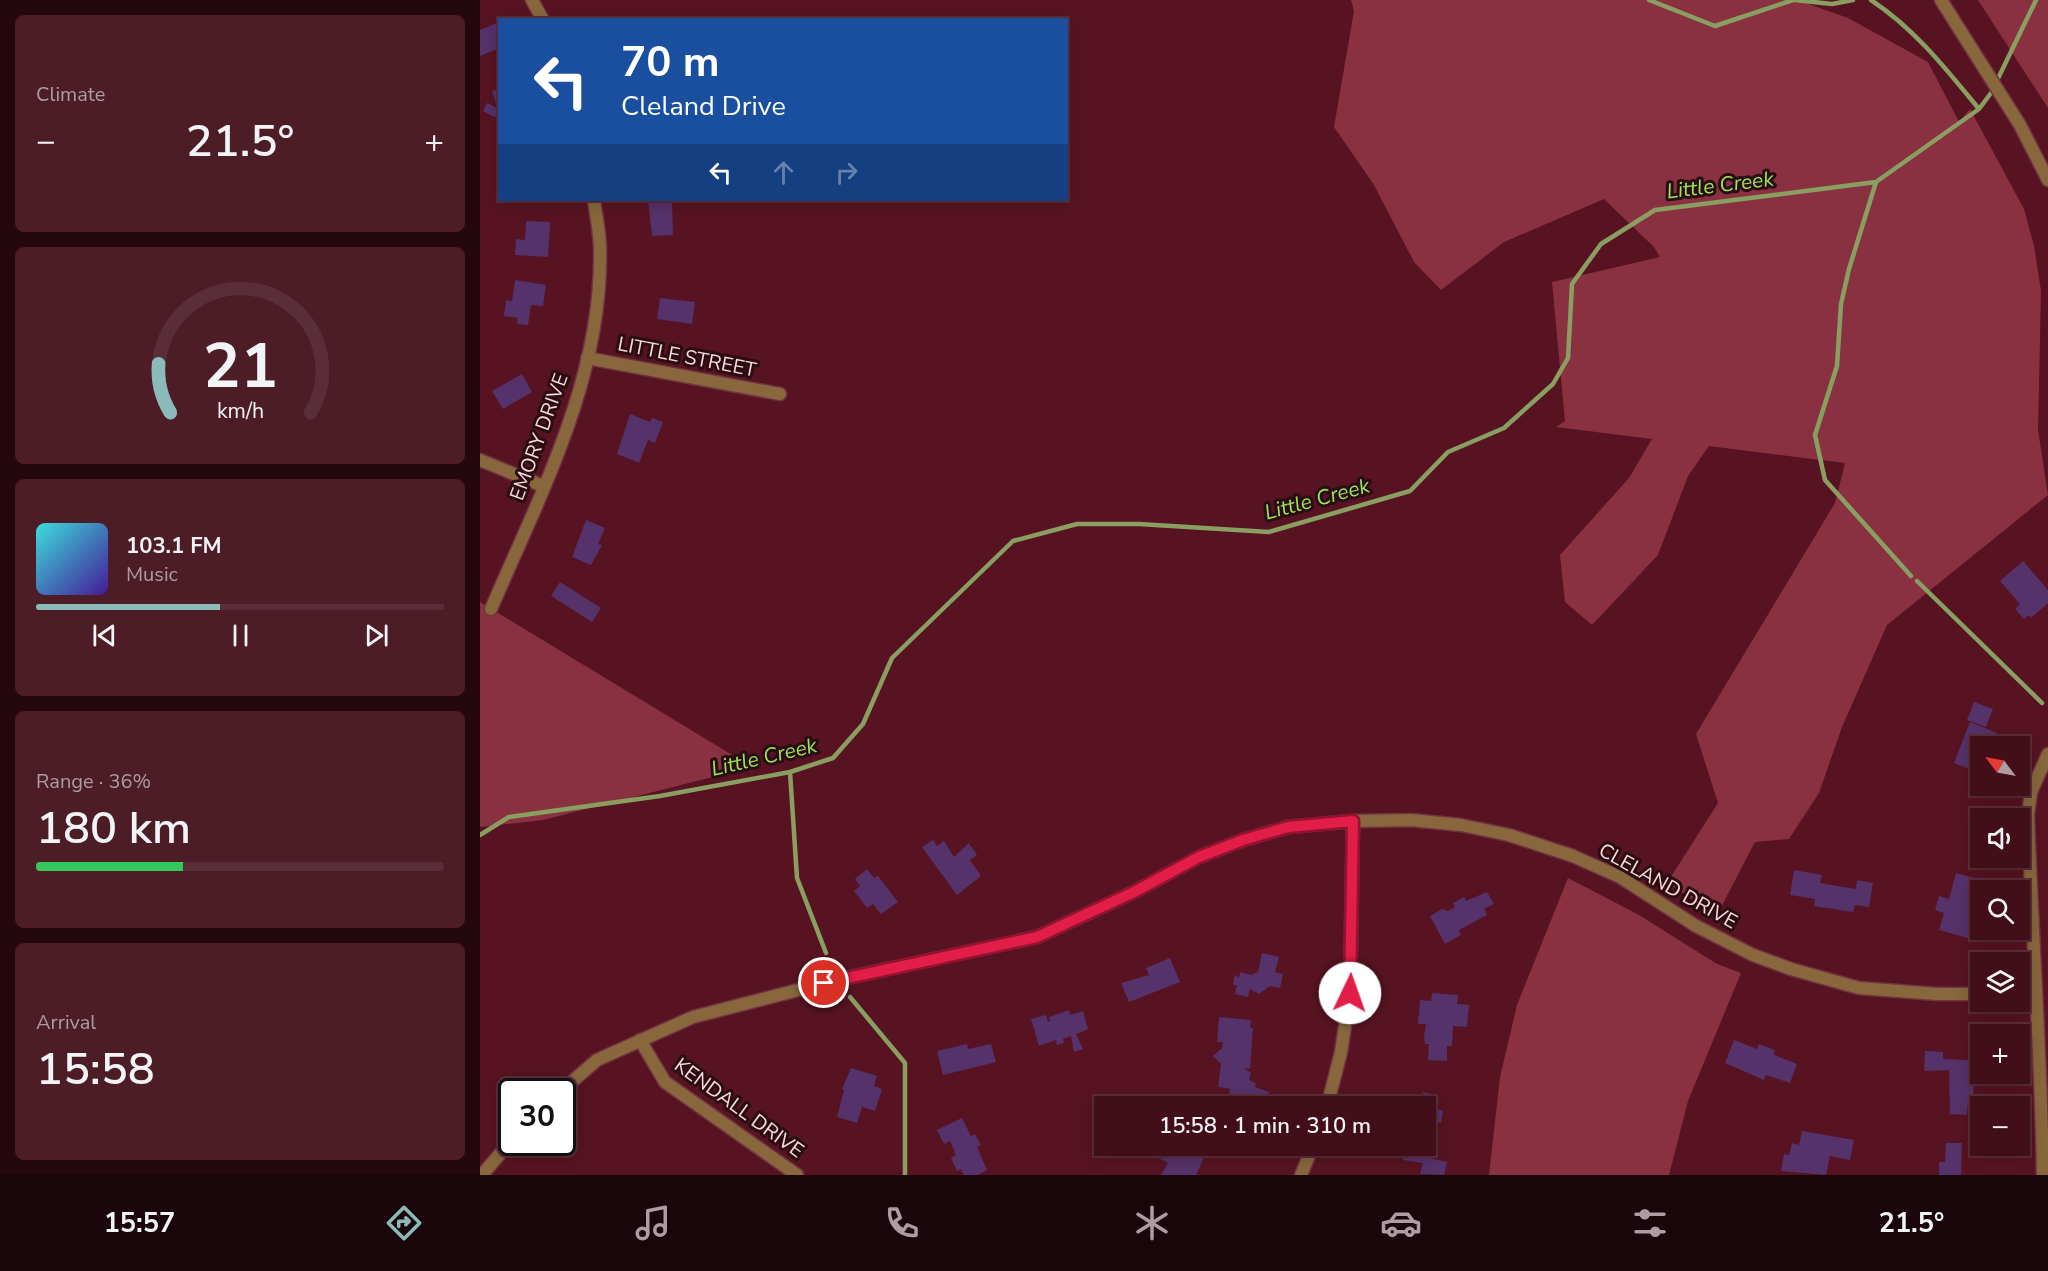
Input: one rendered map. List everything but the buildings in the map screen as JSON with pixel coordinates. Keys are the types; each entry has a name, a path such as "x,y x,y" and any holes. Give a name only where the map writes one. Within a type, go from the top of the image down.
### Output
{"street":[{"path":"532,0 542,18"},
{"path":"1941,0 2020,125 2048,180"},
{"name":"EMORY DRIVE","path":"490,609 543,486 581,388 594,326 600,249 594,201"},
{"name":"LITTLE STREET","path":"587,358 780,394"},
{"path":"480,460 543,486"},
{"path":"2043,1175 2041,1082 2034,991 2028,815 2031,792 2048,754"},
{"name":"CLELAND DRIVE","path":"576,1078 597,1060 693,1017 764,997 1037,937 1134,892 1199,857 1243,840 1288,827 1353,821 1411,820 1461,825 1509,835 1573,856 1620,877 1705,931 1753,955 1791,969 1859,988 1970,994"},
{"path":"1330,1096 1341,1052 1350,993 1353,821"},
{"path":"2030,991 2034,991"},
{"name":"KENDALL DRIVE","path":"640,1040 665,1082 797,1175"},
{"path":"482,1175 498,1156"},
{"path":"1301,1175 1309,1156"}],"shaded area":[{"path":"1351,0 1797,0 1848,18 1928,62 1959,122 1970,109 2024,209 2034,246 2041,291 2038,430 2048,495 1887,625 1842,727 1819,793 1789,839 1755,842 1717,915 1667,883 1718,803 1696,734 1835,503 1845,463 1709,446 1688,476 1658,555 1592,625 1565,602 1560,555 1629,478 1652,439 1556,427 1565,421 1552,282 1660,257 1654,247 1604,199 1504,242 1441,290 1414,262 1374,185 1334,127 1354,11"},
{"path":"1978,0 2048,0 2048,108"},
{"path":"480,602 752,767 543,820 480,827"},
{"path":"1568,878 1639,915 1717,964 1741,973 1688,1101 1669,1175 1489,1175 1500,1077 1517,1005"}],"waterway":[{"path":"1649,0 1715,26 1793,0"},
{"path":"1795,0 1832,4 1853,0"},
{"path":"1871,0 1916,37 1979,109"},
{"name":"Little Creek","path":"480,835 509,817 660,796 790,772 833,758 863,724 892,658 1013,541 1077,524 1139,524 1269,532 1410,491 1448,452 1504,428 1553,384 1568,358 1572,284 1601,244 1655,210 1876,182 1979,109 1991,93 2036,0"},
{"path":"1876,182 1849,269 1841,304 1837,366 1815,435 1825,480 1911,576"},
{"path":"1917,581 2042,703"},
{"path":"790,772 797,878 826,953"},
{"path":"850,997 905,1063 905,1175"}],"route":[{"path":"824,983 1037,937 1134,892 1199,857 1243,840 1288,827 1353,821 1353,946 1350,993"}]}
